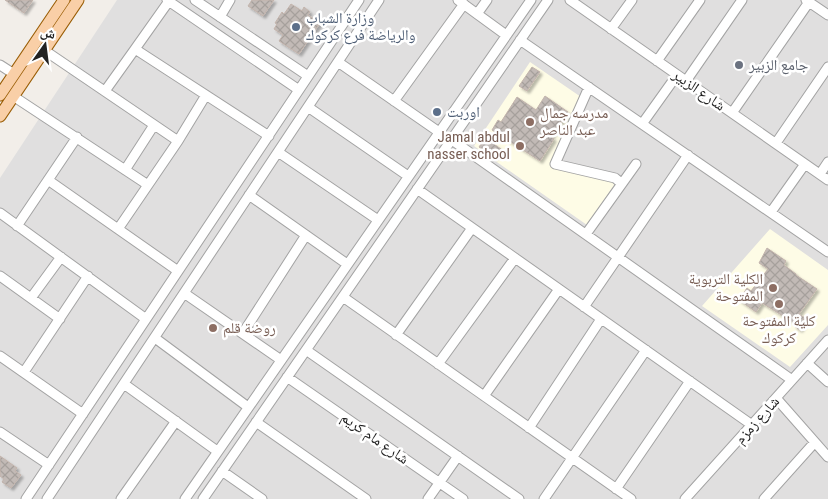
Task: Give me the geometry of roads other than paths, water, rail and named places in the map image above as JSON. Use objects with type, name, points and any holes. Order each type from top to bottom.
[{"type":"main road","points":[[0,95],[64,0]]},
{"type":"main road","points":[[0,116],[78,0]]},
{"type":"street","points":[[195,0],[308,76]]},
{"type":"street","points":[[220,16],[230,0]]},
{"type":"street","points":[[26,499],[359,0]]},
{"type":"street","points":[[47,499],[379,0]]},
{"type":"street","points":[[477,14],[486,0]]},
{"type":"street","points":[[185,499],[531,0]]},
{"type":"street","points":[[203,499],[548,0]]},
{"type":"street","name":"شارع الزبير","points":[[570,0],[828,180]]},
{"type":"street","points":[[611,29],[632,0]]},
{"type":"street","points":[[657,61],[700,0]]},
{"type":"street","points":[[686,81],[742,0]]},
{"type":"street","points":[[106,91],[168,1],[300,90]]},
{"type":"street","points":[[732,113],[808,1],[828,14]]},
{"type":"street","points":[[394,101],[461,2],[506,35]]},
{"type":"street","points":[[196,20],[206,7]]},
{"type":"street","points":[[520,40],[828,252]]},
{"type":"street","points":[[135,48],[268,136]]},
{"type":"street","points":[[44,50],[178,141]]},
{"type":"street","points":[[338,62],[439,132]]},
{"type":"street","points":[[0,65],[14,74]]},
{"type":"street","points":[[776,143],[828,67]]},
{"type":"street","points":[[642,124],[677,75]]},
{"type":"street","points":[[589,87],[554,164],[614,178],[621,183]]},
{"type":"street","points":[[118,229],[178,141],[206,95]]},
{"type":"street","points":[[13,96],[148,185]]},
{"type":"street","points":[[308,107],[408,176]]},
{"type":"street","points":[[125,170],[154,125]]},
{"type":"street","points":[[17,226],[77,137]]},
{"type":"street","points":[[452,140],[792,380]]},
{"type":"street","points":[[278,152],[378,220]]},
{"type":"street","points":[[584,307],[688,155]]},
{"type":"street","points":[[820,174],[828,162]]},
{"type":"street","points":[[586,234],[636,164]]},
{"type":"street","points":[[771,212],[805,164]]},
{"type":"street","points":[[48,180],[178,271]]},
{"type":"street","points":[[417,189],[752,425]]},
{"type":"street","points":[[249,195],[347,264]]},
{"type":"street","points":[[0,214],[146,319]]},
{"type":"street","points":[[396,335],[472,228]]},
{"type":"street","points":[[243,333],[306,235]]},
{"type":"street","points":[[364,240],[376,248]]},
{"type":"street","points":[[31,298],[61,258]]},
{"type":"street","points":[[438,364],[515,258]]},
{"type":"street","points":[[0,276],[60,319]]},
{"type":"street","points":[[24,372],[88,276]]},
{"type":"street","points":[[484,396],[559,289]]},
{"type":"street","points":[[184,293],[281,360]]},
{"type":"street","points":[[162,294],[176,306]]},
{"type":"street","points":[[343,297],[631,499]]},
{"type":"street","points":[[529,428],[601,319]]},
{"type":"street","points":[[154,338],[248,407]]},
{"type":"street","name":"شارع زمزم","points":[[686,499],[828,340]]},
{"type":"street","points":[[306,350],[519,499]]},
{"type":"street","points":[[544,499],[646,350]]},
{"type":"street","points":[[0,356],[83,414]]},
{"type":"street","points":[[807,363],[828,382]]},
{"type":"street","name":"شارع مام كريم","points":[[288,377],[463,499]]},
{"type":"street","points":[[616,489],[690,381]]},
{"type":"street","points":[[124,384],[218,451]]},
{"type":"street","points":[[776,398],[828,457]]},
{"type":"street","points":[[121,499],[176,421]]},
{"type":"street","points":[[256,422],[366,499]]},
{"type":"street","points":[[0,432],[49,465]]},
{"type":"street","points":[[764,499],[815,442]]},
{"type":"street","points":[[428,499],[458,456]]},
{"type":"street","points":[[222,471],[262,499]]},
{"type":"place","name":"وزارة الشباب والرياضة فرع كركوك","points":[[296,27]]},
{"type":"place","name":"جامع الزبير","points":[[739,65]]},
{"type":"place","name":"اوربت","points":[[437,112]]},
{"type":"place","name":"مدرسه جمال عبد الناصر","points":[[530,122]]},
{"type":"place","name":"Jamal abdul nasser school","points":[[520,146]]},
{"type":"place","name":"الكلية التربوية المفتوحة","points":[[773,288]]},
{"type":"place","name":"كلية المفتوحة كركوك","points":[[779,304]]},
{"type":"place","name":"روضة قلم","points":[[213,328]]}]
